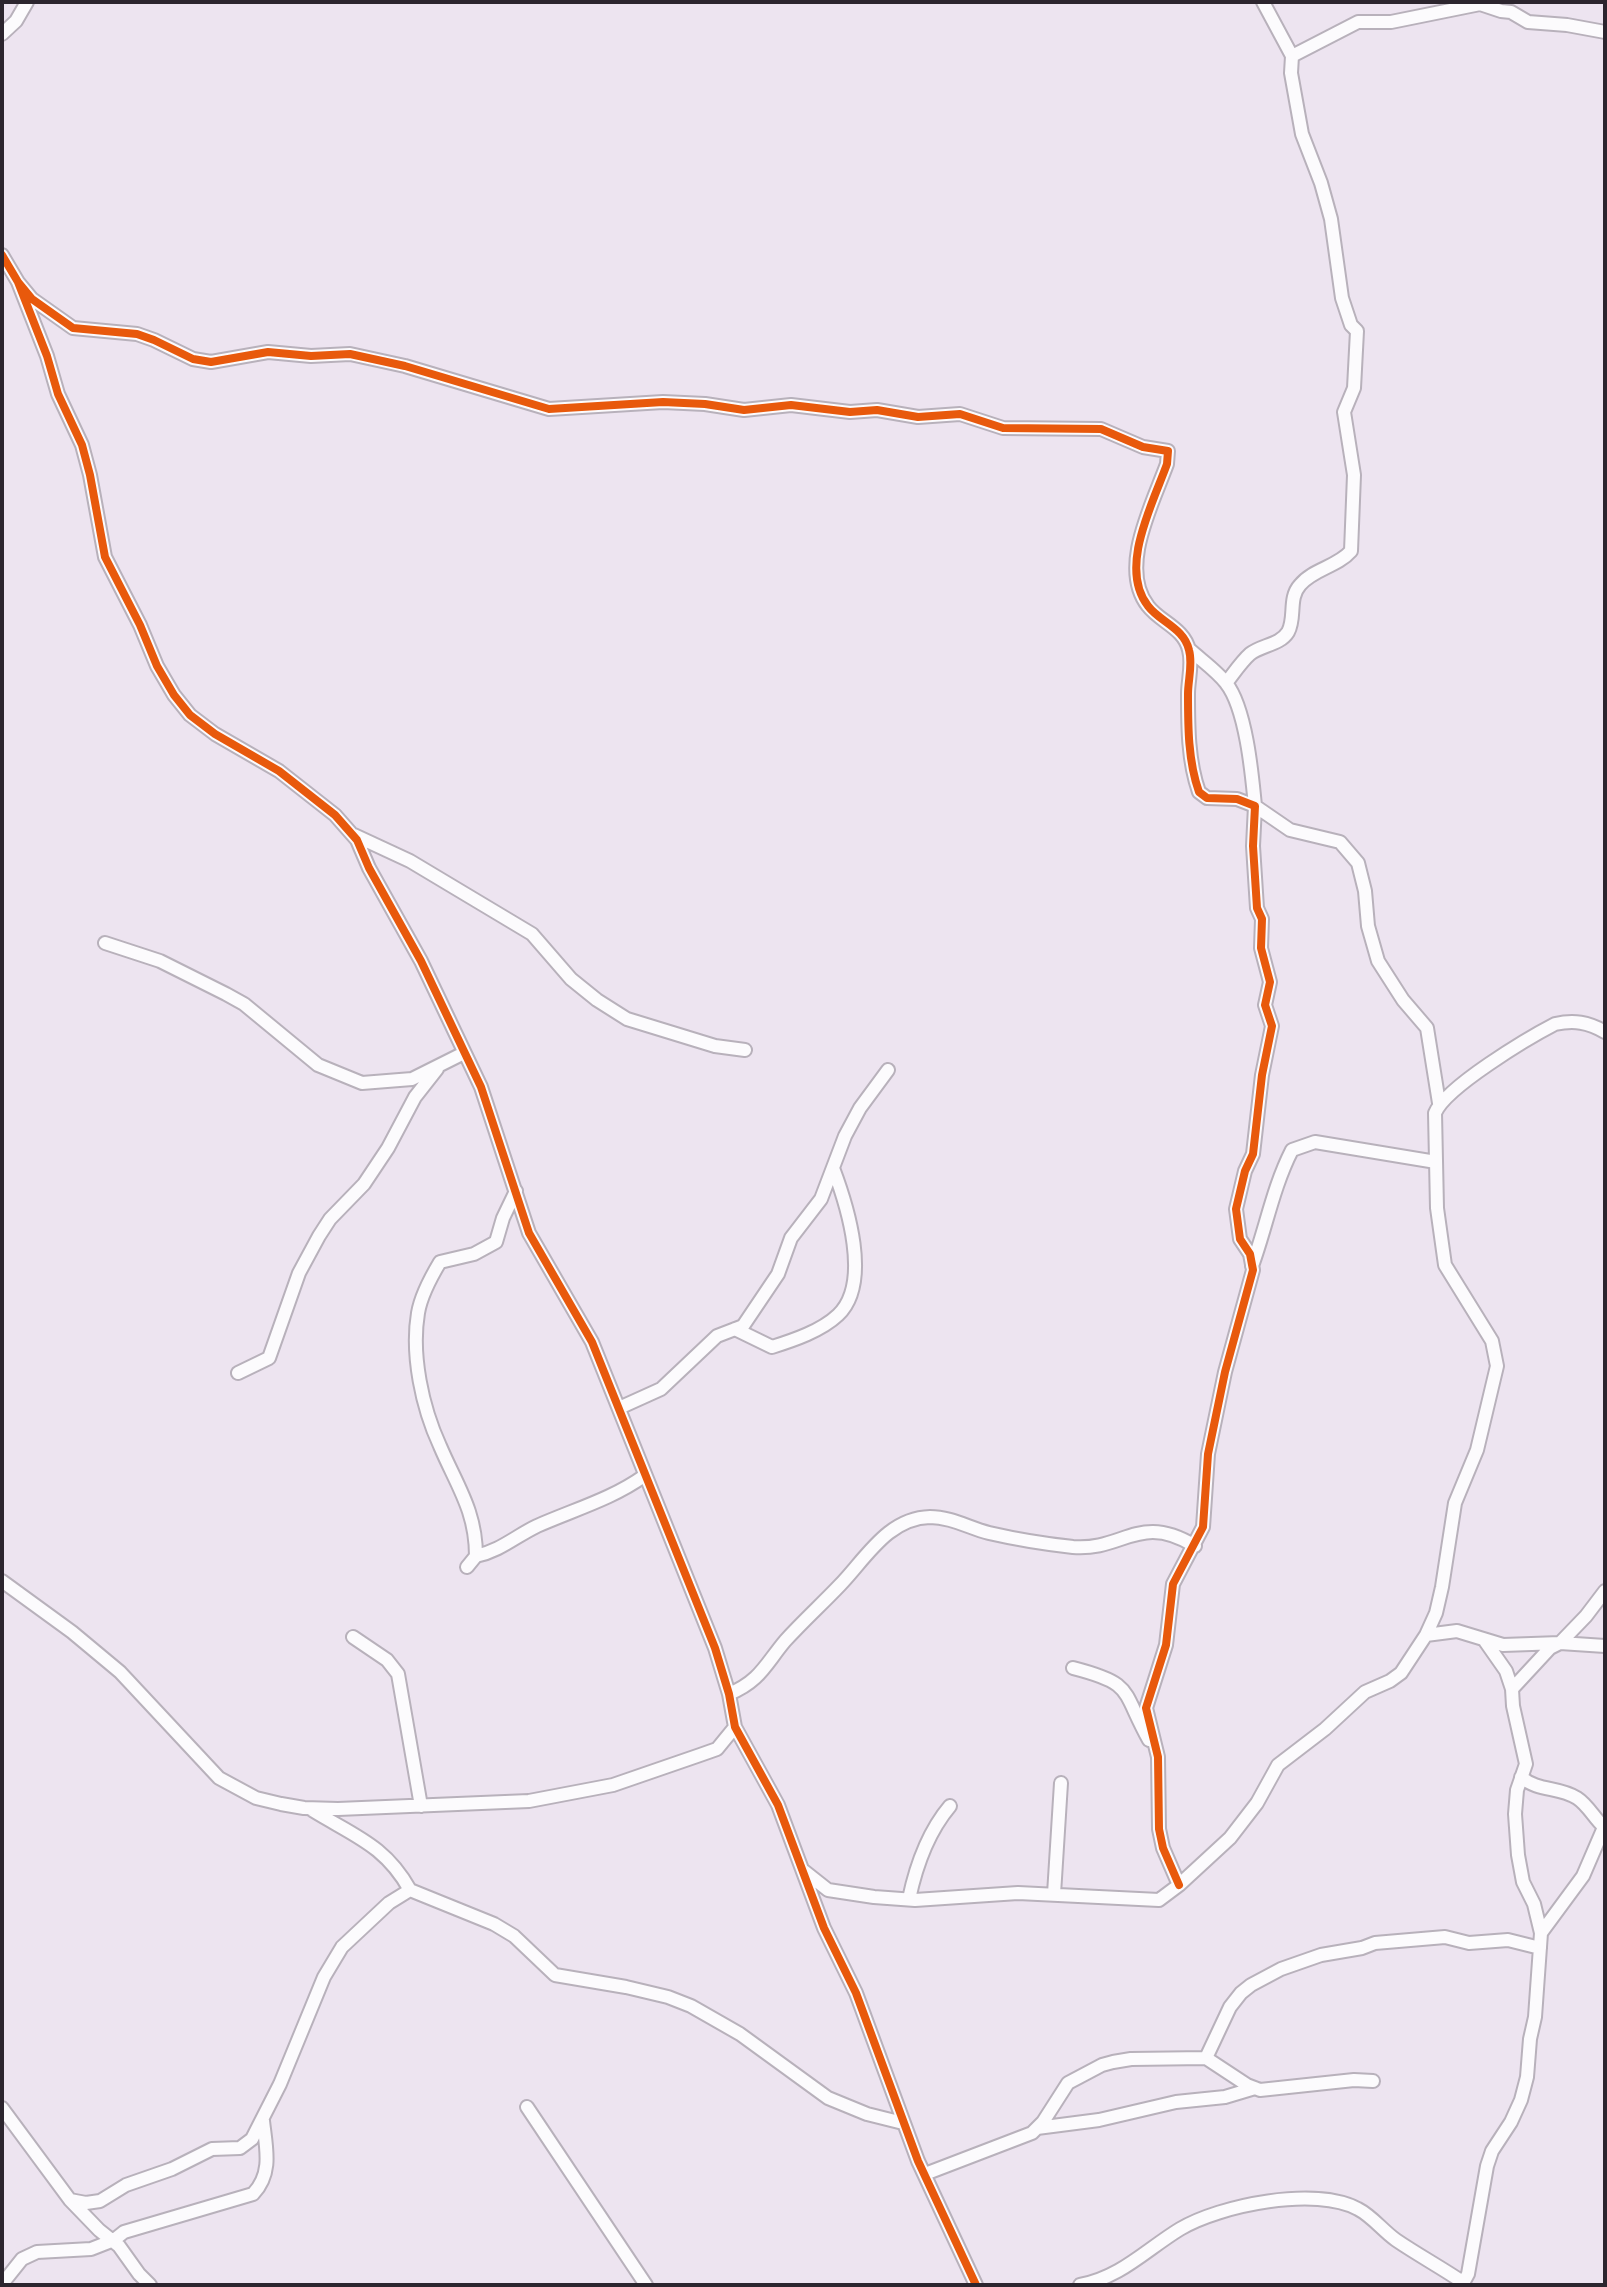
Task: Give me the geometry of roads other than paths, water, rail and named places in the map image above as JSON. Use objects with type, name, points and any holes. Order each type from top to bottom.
[{"type":"street","points":[[2,34],[16,21],[27,2]]},
{"type":"street","points":[[1226,683],[1249,655],[1283,638],[1290,630],[1295,591],[1301,583],[1345,558],[1351,551],[1354,475],[1344,412],[1354,388],[1357,331],[1351,325],[1342,298],[1331,219],[1302,134],[1291,73],[1292,56],[1263,2]]},
{"type":"street","points":[[1292,56],[1358,22],[1391,22],[1480,4],[1511,12],[1535,23],[1605,32]]},
{"type":"street","points":[[2,255],[32,299],[73,328],[137,334],[193,359],[211,362],[268,352],[311,356],[350,354],[405,366],[549,409],[663,402],[744,410],[791,405],[824,411],[877,410],[918,417],[960,414],[1003,428],[1101,429],[1143,447],[1168,451],[1167,464],[1136,552],[1143,596],[1148,606],[1174,627],[1189,649],[1226,683],[1242,723],[1255,806],[1253,846],[1257,908],[1262,919],[1261,948],[1270,982],[1265,1005],[1272,1026],[1262,1075],[1253,1154],[1245,1171],[1236,1209],[1240,1239],[1250,1254],[1252,1266]]},
{"type":"street","points":[[18,282],[47,356],[58,394],[82,445],[105,557],[174,695],[190,715],[215,734],[279,771],[326,806],[351,833],[421,961],[481,1087],[529,1233],[592,1342],[715,1648],[735,1727],[778,1805],[824,1928],[856,1993],[903,2123],[976,2285]]},
{"type":"street","points":[[1189,649],[1191,759],[1199,792],[1207,798],[1237,799],[1255,806],[1290,830],[1340,842],[1358,863],[1375,953],[1381,970],[1427,1028],[1439,1103]]},
{"type":"street","points":[[351,833],[410,861],[532,934],[571,979],[627,1019],[715,1046],[745,1050]]},
{"type":"street","points":[[105,943],[160,961],[226,994],[244,1004],[318,1065],[362,1083],[412,1079],[464,1053]]},
{"type":"street","points":[[804,1871],[828,1890],[874,1897],[909,1899],[1018,1893],[1159,1900],[1230,1838],[1257,1803],[1278,1765],[1325,1729],[1365,1692],[1401,1673],[1426,1635],[1436,1613],[1455,1503],[1477,1450],[1497,1366],[1492,1341],[1445,1265],[1437,1208],[1435,1113],[1439,1103],[1462,1083],[1555,1024],[1570,1021],[1585,1023],[1605,1032]]},
{"type":"street","points":[[238,1373],[269,1358],[299,1273],[319,1236],[330,1219],[364,1184],[388,1148],[415,1097],[439,1066]]},
{"type":"street","points":[[619,1408],[661,1389],[717,1336],[743,1326],[749,1320],[778,1274],[791,1238],[821,1199],[860,1108],[888,1070]]},
{"type":"street","points":[[1179,1885],[1163,1848],[1159,1829],[1158,1757],[1146,1708],[1166,1645],[1173,1584],[1203,1527],[1208,1454],[1217,1410],[1252,1266],[1265,1233],[1274,1193],[1292,1150],[1315,1142],[1436,1162]]},
{"type":"street","points":[[735,1329],[772,1347],[803,1335],[840,1314],[851,1291],[856,1258],[833,1167]]},
{"type":"street","points":[[476,1556],[476,1529],[468,1505],[438,1442],[428,1412],[415,1351],[418,1311],[440,1262],[474,1254],[496,1242],[516,1191]]},
{"type":"street","points":[[467,1567],[476,1556],[495,1552],[529,1530],[625,1490],[644,1476]]},
{"type":"street","points":[[729,1694],[747,1686],[761,1674],[796,1629],[841,1585],[864,1556],[907,1522],[929,1517],[950,1520],[988,1532],[1084,1548],[1139,1533],[1166,1531],[1195,1546]]},
{"type":"street","points":[[2,1581],[120,1672],[219,1778],[256,1798],[310,1808],[529,1801],[613,1785],[717,1749],[735,1727]]},
{"type":"street","points":[[1512,1689],[1550,1648],[1560,1643],[1586,1616],[1605,1591]]},
{"type":"street","points":[[1426,1635],[1457,1631],[1503,1645],[1560,1643],[1605,1646]]},
{"type":"street","points":[[353,1637],[387,1660],[398,1674],[421,1806]]},
{"type":"street","points":[[1080,2285],[1113,2276],[1161,2240],[1193,2221],[1228,2210],[1304,2198],[1326,2198],[1359,2209],[1395,2239],[1463,2284],[1468,2274],[1487,2166],[1492,2151],[1521,2100],[1527,2077],[1541,1933],[1534,1904],[1523,1882],[1518,1855],[1517,1790],[1526,1764],[1512,1689],[1506,1671],[1484,1640]]},
{"type":"street","points":[[1073,1668],[1116,1682],[1129,1696],[1141,1727],[1158,1757]]},
{"type":"street","points":[[1521,1777],[1532,1786],[1563,1791],[1579,1799],[1605,1826],[1583,1876],[1541,1933]]},
{"type":"street","points":[[1054,1894],[1061,1783]]},
{"type":"street","points":[[909,1899],[914,1874],[927,1843],[950,1806]]},
{"type":"street","points":[[310,1808],[386,1855],[399,1869],[410,1890],[494,1924],[514,1936],[555,1975],[640,1990],[691,2006],[740,2034],[828,2098],[867,2114],[903,2123]]},
{"type":"street","points":[[70,2200],[86,2203],[100,2201],[126,2185],[172,2169],[212,2149],[240,2148],[252,2139],[324,1977],[342,1947],[389,1903],[410,1890]]},
{"type":"street","points":[[1206,2058],[1230,2007],[1241,1993],[1281,1969],[1321,1955],[1375,1943],[1445,1937],[1469,1943],[1508,1940],[1540,1948]]},
{"type":"street","points":[[925,2174],[1021,2138],[1037,2128],[1068,2083],[1102,2065],[1131,2059],[1206,2058],[1260,2090],[1354,2080],[1373,2081]]},
{"type":"street","points":[[1037,2128],[1099,2120],[1176,2102],[1225,2097],[1255,2088]]},
{"type":"street","points":[[527,2107],[646,2285]]},
{"type":"street","points":[[2,2108],[70,2200],[99,2230],[114,2240],[150,2285]]},
{"type":"street","points":[[2,2284],[22,2259],[37,2252],[91,2249],[114,2240],[124,2232],[253,2194],[262,2184],[268,2166],[263,2119]]},
{"type":"street","points":[[960,2285],[966,2267]]}]
